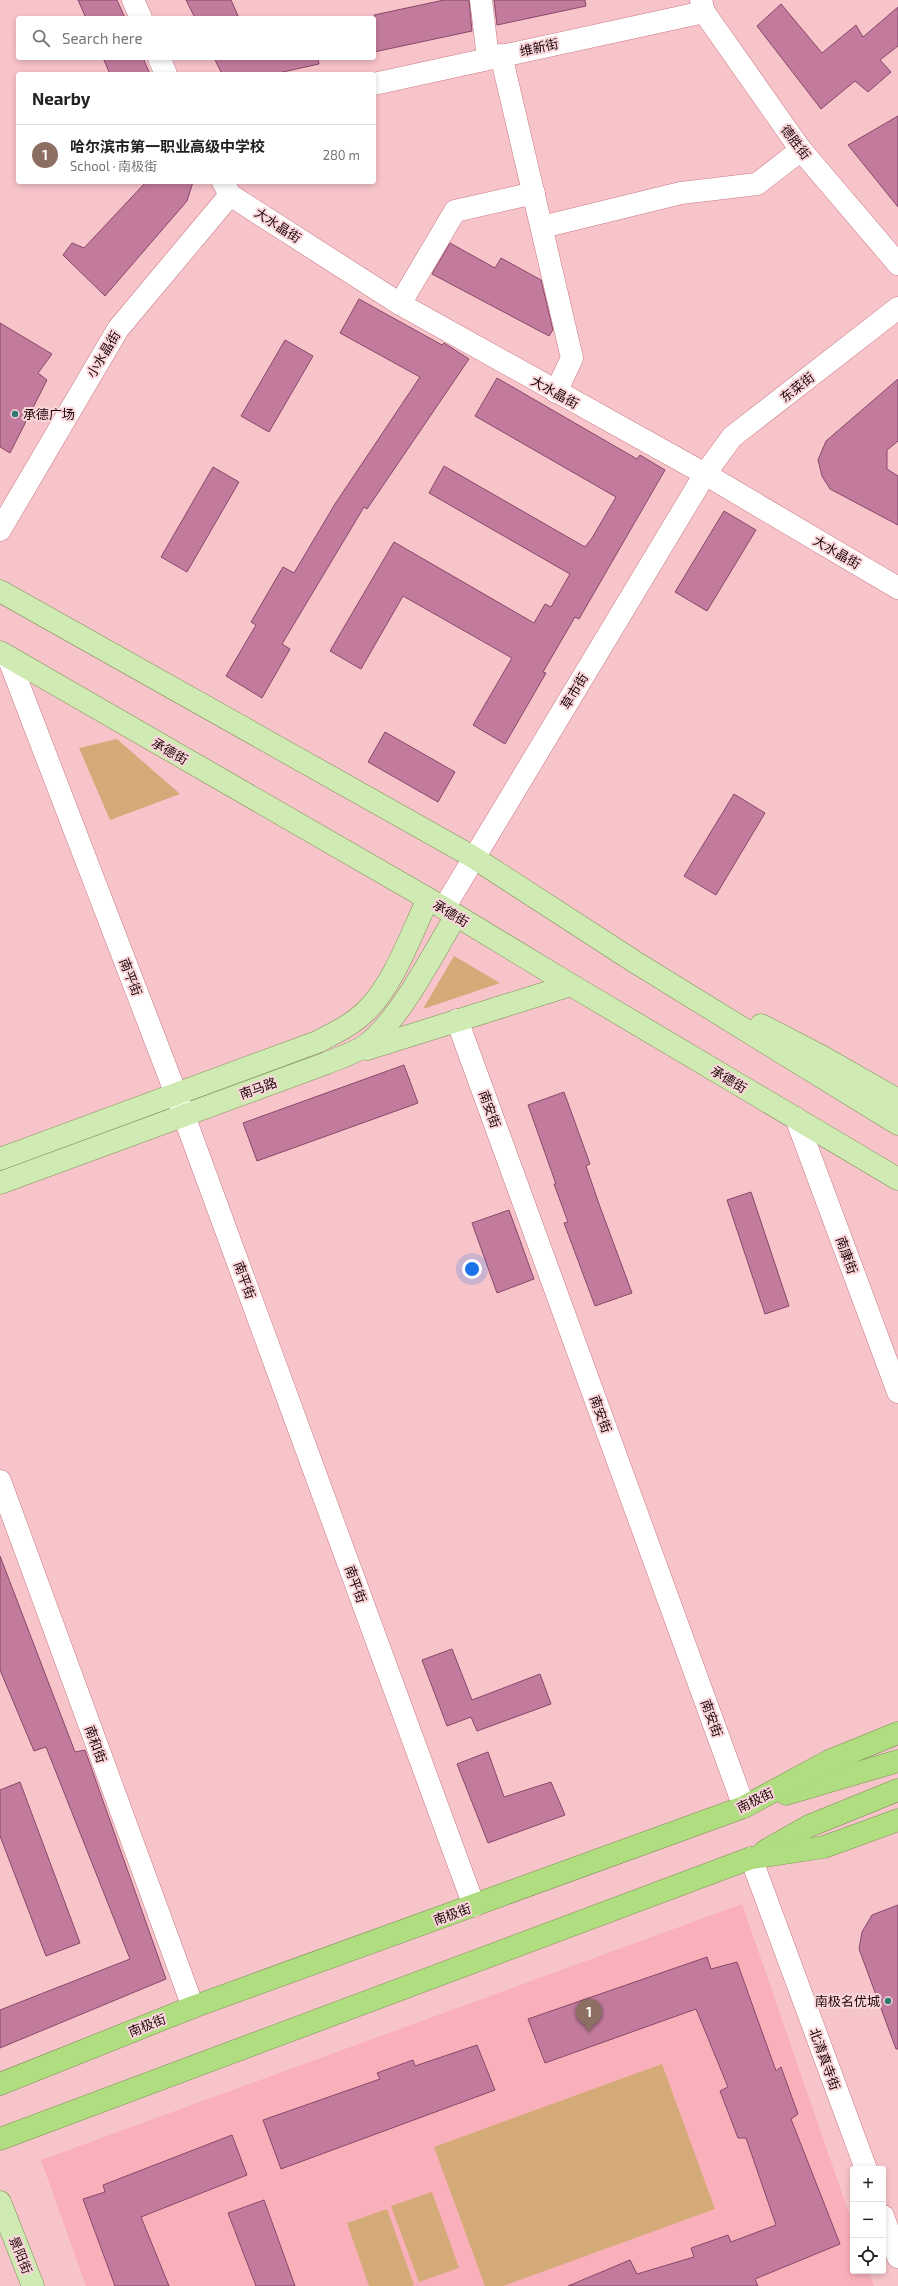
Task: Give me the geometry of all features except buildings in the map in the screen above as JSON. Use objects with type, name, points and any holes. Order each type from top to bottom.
[{"type":"highway","name":"南极街","points":[[0,2084],[193,2007],[744,1807],[829,1761],[898,1733]]},
{"type":"highway","points":[[744,1807],[892,1763]]},
{"type":"highway","points":[[0,2139],[751,1858],[809,1826],[894,1792]]},
{"type":"highway","points":[[751,1858],[824,1847],[898,1820]]},
{"type":"main road","points":[[0,591],[473,857],[635,962],[898,1124]]},
{"type":"main road","name":"承德街","points":[[4,655],[443,907],[571,985],[898,1179]]},
{"type":"main road","name":"南马路","points":[[0,1183],[342,1056],[364,1046],[380,1033],[400,1008],[443,907]]},
{"type":"main road","name":"南马路","points":[[0,1158],[317,1042],[342,1030],[360,1016],[378,998],[391,975],[443,907]]},
{"type":"main road","points":[[635,962],[821,1056],[898,1100]]},
{"type":"main road","points":[[342,1056],[571,985]]},
{"type":"main road","name":"景阳街","points":[[0,2202],[33,2286]]},
{"type":"street","points":[[133,0],[140,16]]},
{"type":"street","points":[[481,0],[495,56],[534,193],[572,358],[556,392]]},
{"type":"street","name":"维新街","points":[[376,84],[703,6]]},
{"type":"street","name":"德胜街","points":[[703,6],[801,150],[898,264]]},
{"type":"street","points":[[160,60],[165,72]]},
{"type":"street","points":[[542,227],[681,193],[757,184],[801,150]]},
{"type":"street","name":"大水晶街","points":[[227,188],[400,304],[704,474],[898,588]]},
{"type":"street","name":"小水晶街","points":[[0,530],[118,329],[227,188]]},
{"type":"street","points":[[400,304],[455,211],[534,193]]},
{"type":"street","name":"东菜街","points":[[704,474],[732,437],[898,308]]},
{"type":"street","name":"草市街","points":[[443,907],[704,474]]},
{"type":"street","name":"南平街","points":[[4,655],[184,1115],[474,1906]]},
{"type":"street","name":"南安街","points":[[457,1020],[744,1807]]},
{"type":"street","name":"南康街","points":[[796,1118],[898,1392]]},
{"type":"street","name":"南和街","points":[[0,1481],[193,2007]]},
{"type":"street","name":"北清真寺街","points":[[751,1858],[865,2166]]},
{"type":"street","points":[[886,2224],[898,2257]]},
{"type":"shaded area","points":[[117,739],[180,794],[110,820],[79,748]]},
{"type":"shaded area","points":[[454,956],[500,983],[423,1009]]},
{"type":"shaded area","points":[[742,1904],[850,2216],[850,2274],[870,2274],[874,2286],[86,2286],[41,2160]]},
{"type":"shaded area","points":[[662,2064],[715,2209],[503,2286],[485,2286],[434,2147]]},
{"type":"shaded area","points":[[432,2192],[459,2268],[419,2282],[391,2206]]},
{"type":"shaded area","points":[[387,2209],[414,2285],[412,2286],[369,2286],[347,2223]]},
{"type":"place","name":"承德广场","points":[[15,414]]},
{"type":"place","name":"南极名优城","points":[[888,2001]]},
{"type":"place","name":"哈尔滨市第一职业高级中学校","points":[[589,2032]]}]
